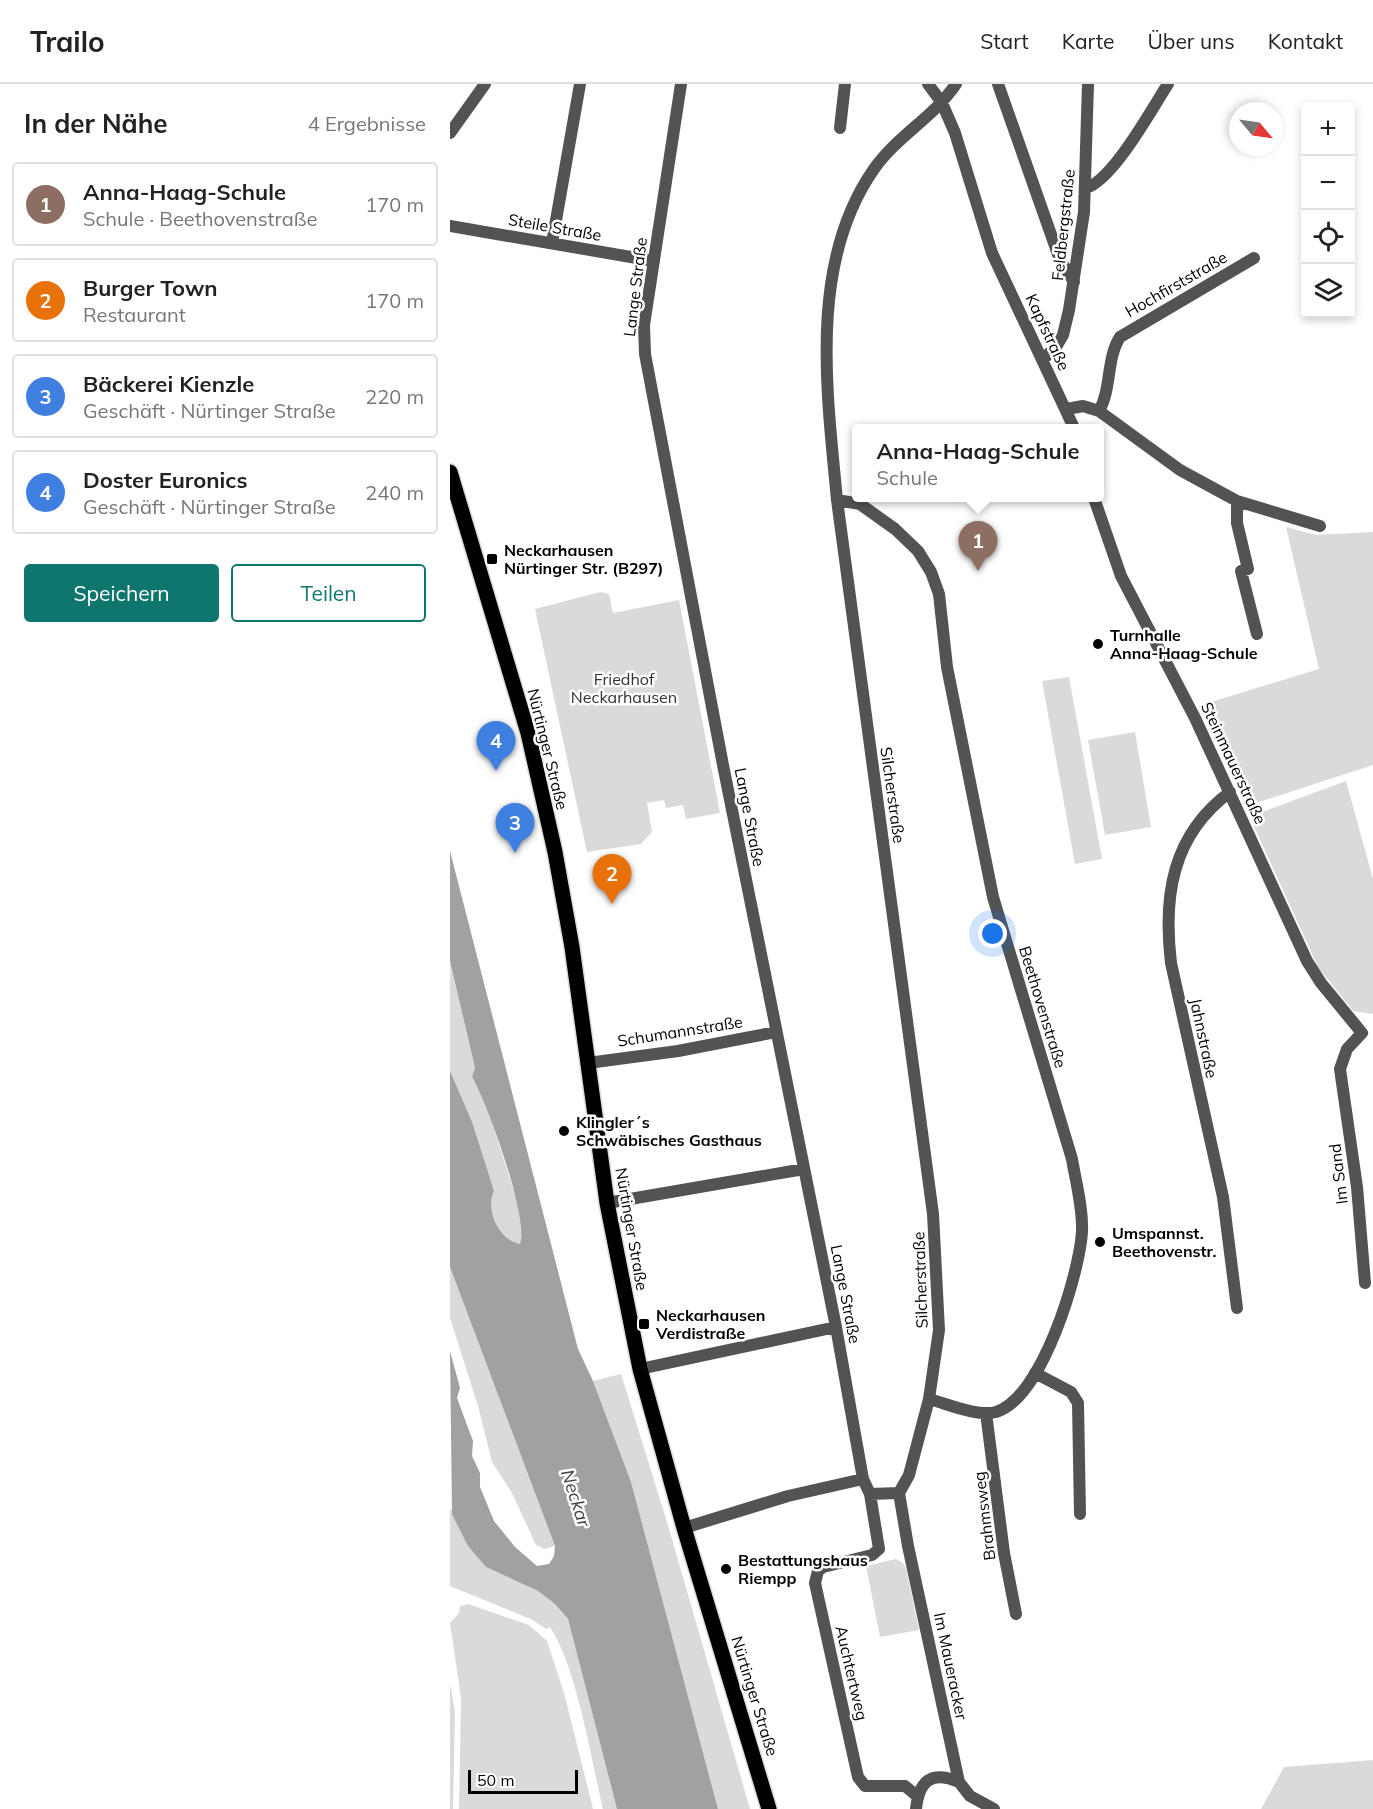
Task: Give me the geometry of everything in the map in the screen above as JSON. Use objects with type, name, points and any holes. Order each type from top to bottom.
[{"type":"main road","name":"Nürtinger Straße","points":[[450,472],[528,733],[557,863],[607,1203],[640,1369],[684,1528],[769,1809]]},
{"type":"street","points":[[450,133],[485,84]]},
{"type":"street","points":[[552,243],[580,84]]},
{"type":"street","name":"Lange Straße","points":[[681,84],[644,325],[645,354],[836,1327],[863,1479],[870,1494],[879,1549],[877,1553]]},
{"type":"street","points":[[840,128],[845,84]]},
{"type":"street","name":"Kapfstraße","points":[[928,84],[942,103],[955,133],[984,231],[1042,360],[1067,409]]},
{"type":"street","name":"Silcherstraße","points":[[899,1493],[909,1475],[929,1399],[939,1330],[933,1214],[837,500],[832,441],[828,315],[841,236],[851,208],[874,170],[906,132],[942,103],[956,84]]},
{"type":"street","points":[[998,84],[1060,260],[1074,282]]},
{"type":"street","name":"Feldbergstraße","points":[[1042,360],[1056,347],[1063,334],[1074,282],[1086,188],[1088,84]]},
{"type":"street","points":[[1086,188],[1095,185],[1110,171],[1168,84]]},
{"type":"street","name":"Steile Straße","points":[[450,226],[654,261]]},
{"type":"street","name":"Hochfirststraße","points":[[1099,411],[1105,401],[1113,352],[1120,337],[1254,258]]},
{"type":"street","points":[[1072,424],[1067,409],[1083,406],[1099,411],[1180,470],[1237,501],[1271,514],[1320,526]]},
{"type":"street","name":"Beethovenstraße","points":[[837,500],[860,504],[895,529],[918,551],[931,572],[939,594],[947,667],[993,897],[1072,1159],[1082,1229],[1079,1259],[1058,1327],[1027,1387],[1007,1406],[997,1412],[986,1413]]},
{"type":"street","points":[[1237,501],[1237,523],[1248,569],[1240,572],[1257,634]]},
{"type":"street","name":"Steinmauerstraße","points":[[1095,502],[1121,576],[1195,718],[1307,961],[1321,983],[1362,1033]]},
{"type":"street","name":"Jahnstraße","points":[[1230,792],[1211,806],[1181,852],[1171,883],[1167,930],[1171,963],[1223,1197],[1237,1308]]},
{"type":"street","name":"Schumannstraße","points":[[588,1063],[678,1051],[777,1032]]},
{"type":"street","name":"Im Sand","points":[[1362,1033],[1347,1049],[1340,1069],[1357,1187],[1365,1284]]},
{"type":"street","points":[[607,1203],[804,1168]]},
{"type":"street","points":[[640,1369],[836,1327]]},
{"type":"street","points":[[1035,1373],[1071,1392],[1078,1403],[1080,1514]]},
{"type":"street","points":[[929,1399],[986,1413]]},
{"type":"street","name":"Brahmsweg","points":[[986,1413],[1004,1553],[1016,1614]]},
{"type":"street","points":[[684,1528],[788,1497],[863,1479]]},
{"type":"street","points":[[870,1494],[899,1493]]},
{"type":"street","name":"Im Maueracker","points":[[899,1493],[908,1546],[959,1782]]},
{"type":"street","name":"Auchtertweg","points":[[877,1553],[822,1567],[818,1571],[815,1582],[858,1776],[865,1786],[906,1786],[917,1796]]},
{"type":"street","points":[[916,1809],[917,1796],[923,1784],[935,1778],[959,1782],[970,1796],[994,1809]]},
{"type":"green space","points":[[1286,527],[1316,535],[1373,532],[1373,765],[1250,805],[1198,706],[1319,669]]},
{"type":"green space","name":"Friedhof Neckarhausen","points":[[600,592],[609,594],[613,613],[679,600],[720,813],[686,819],[683,805],[666,808],[664,800],[647,803],[652,832],[641,844],[587,852],[535,609]]},
{"type":"green space","points":[[1069,677],[1102,859],[1075,864],[1042,681]]},
{"type":"green space","points":[[1135,732],[1151,827],[1105,835],[1088,740]]},
{"type":"green space","points":[[1346,781],[1373,879],[1373,1014],[1353,1011],[1318,967],[1252,822],[1259,813]]},
{"type":"green space","points":[[450,961],[475,1069],[472,1077],[484,1097],[520,1211],[524,1236],[520,1245],[506,1237],[496,1223],[491,1206],[494,1190],[450,1071]]},
{"type":"green space","points":[[450,1267],[555,1546],[544,1549],[536,1545],[512,1493],[492,1462],[478,1406],[450,1318]]},
{"type":"green space","points":[[621,1374],[667,1522],[750,1809],[718,1809],[631,1482],[593,1381]]},
{"type":"green space","points":[[450,1508],[486,1567],[538,1591],[555,1604],[568,1619],[617,1809],[603,1809],[575,1689],[560,1645],[550,1627],[546,1629],[531,1619],[450,1586]]},
{"type":"green space","points":[[896,1559],[906,1568],[919,1630],[880,1637],[866,1566]]},
{"type":"green space","points":[[468,1604],[529,1625],[547,1641],[564,1693],[593,1809],[459,1809],[461,1698],[450,1623],[459,1613],[460,1606]]},
{"type":"green space","points":[[450,1684],[455,1712],[453,1809],[450,1809]]},
{"type":"green space","points":[[1373,1760],[1373,1809],[1261,1809],[1284,1767]]},
{"type":"water","name":"Neckar","points":[[450,851],[578,1349],[593,1381],[631,1482],[718,1809],[617,1809],[568,1619],[555,1604],[538,1591],[486,1567],[468,1546],[452,1514],[450,1351],[460,1388],[457,1398],[473,1441],[472,1456],[480,1473],[480,1487],[494,1521],[515,1547],[537,1566],[549,1564],[554,1556],[555,1546],[450,1267],[450,1071],[472,1122],[494,1191],[491,1207],[496,1223],[506,1237],[520,1244],[521,1231],[519,1212],[505,1161],[487,1110],[472,1077],[475,1068],[450,961]]},
{"type":"place","name":"Neckarhausen Nürtinger Str. (B297)","points":[[492,559]]},
{"type":"place","name":"Anna-Haag-Schule","points":[[978,571]]},
{"type":"place","name":"Turnhalle Anna-Haag-Schule","points":[[1098,644]]},
{"type":"place","name":"Doster Euronics","points":[[496,771]]},
{"type":"place","name":"Bäckerei Kienzle","points":[[515,853]]},
{"type":"place","name":"Burger Town","points":[[612,904]]},
{"type":"place","name":"Klingler´s Schwäbisches Gasthaus","points":[[564,1131]]},
{"type":"place","name":"Umspannst. Beethovenstr.","points":[[1100,1242]]},
{"type":"place","name":"Neckarhausen Verdistraße","points":[[644,1324]]},
{"type":"place","name":"Bestattungshaus Riempp","points":[[726,1569]]}]
